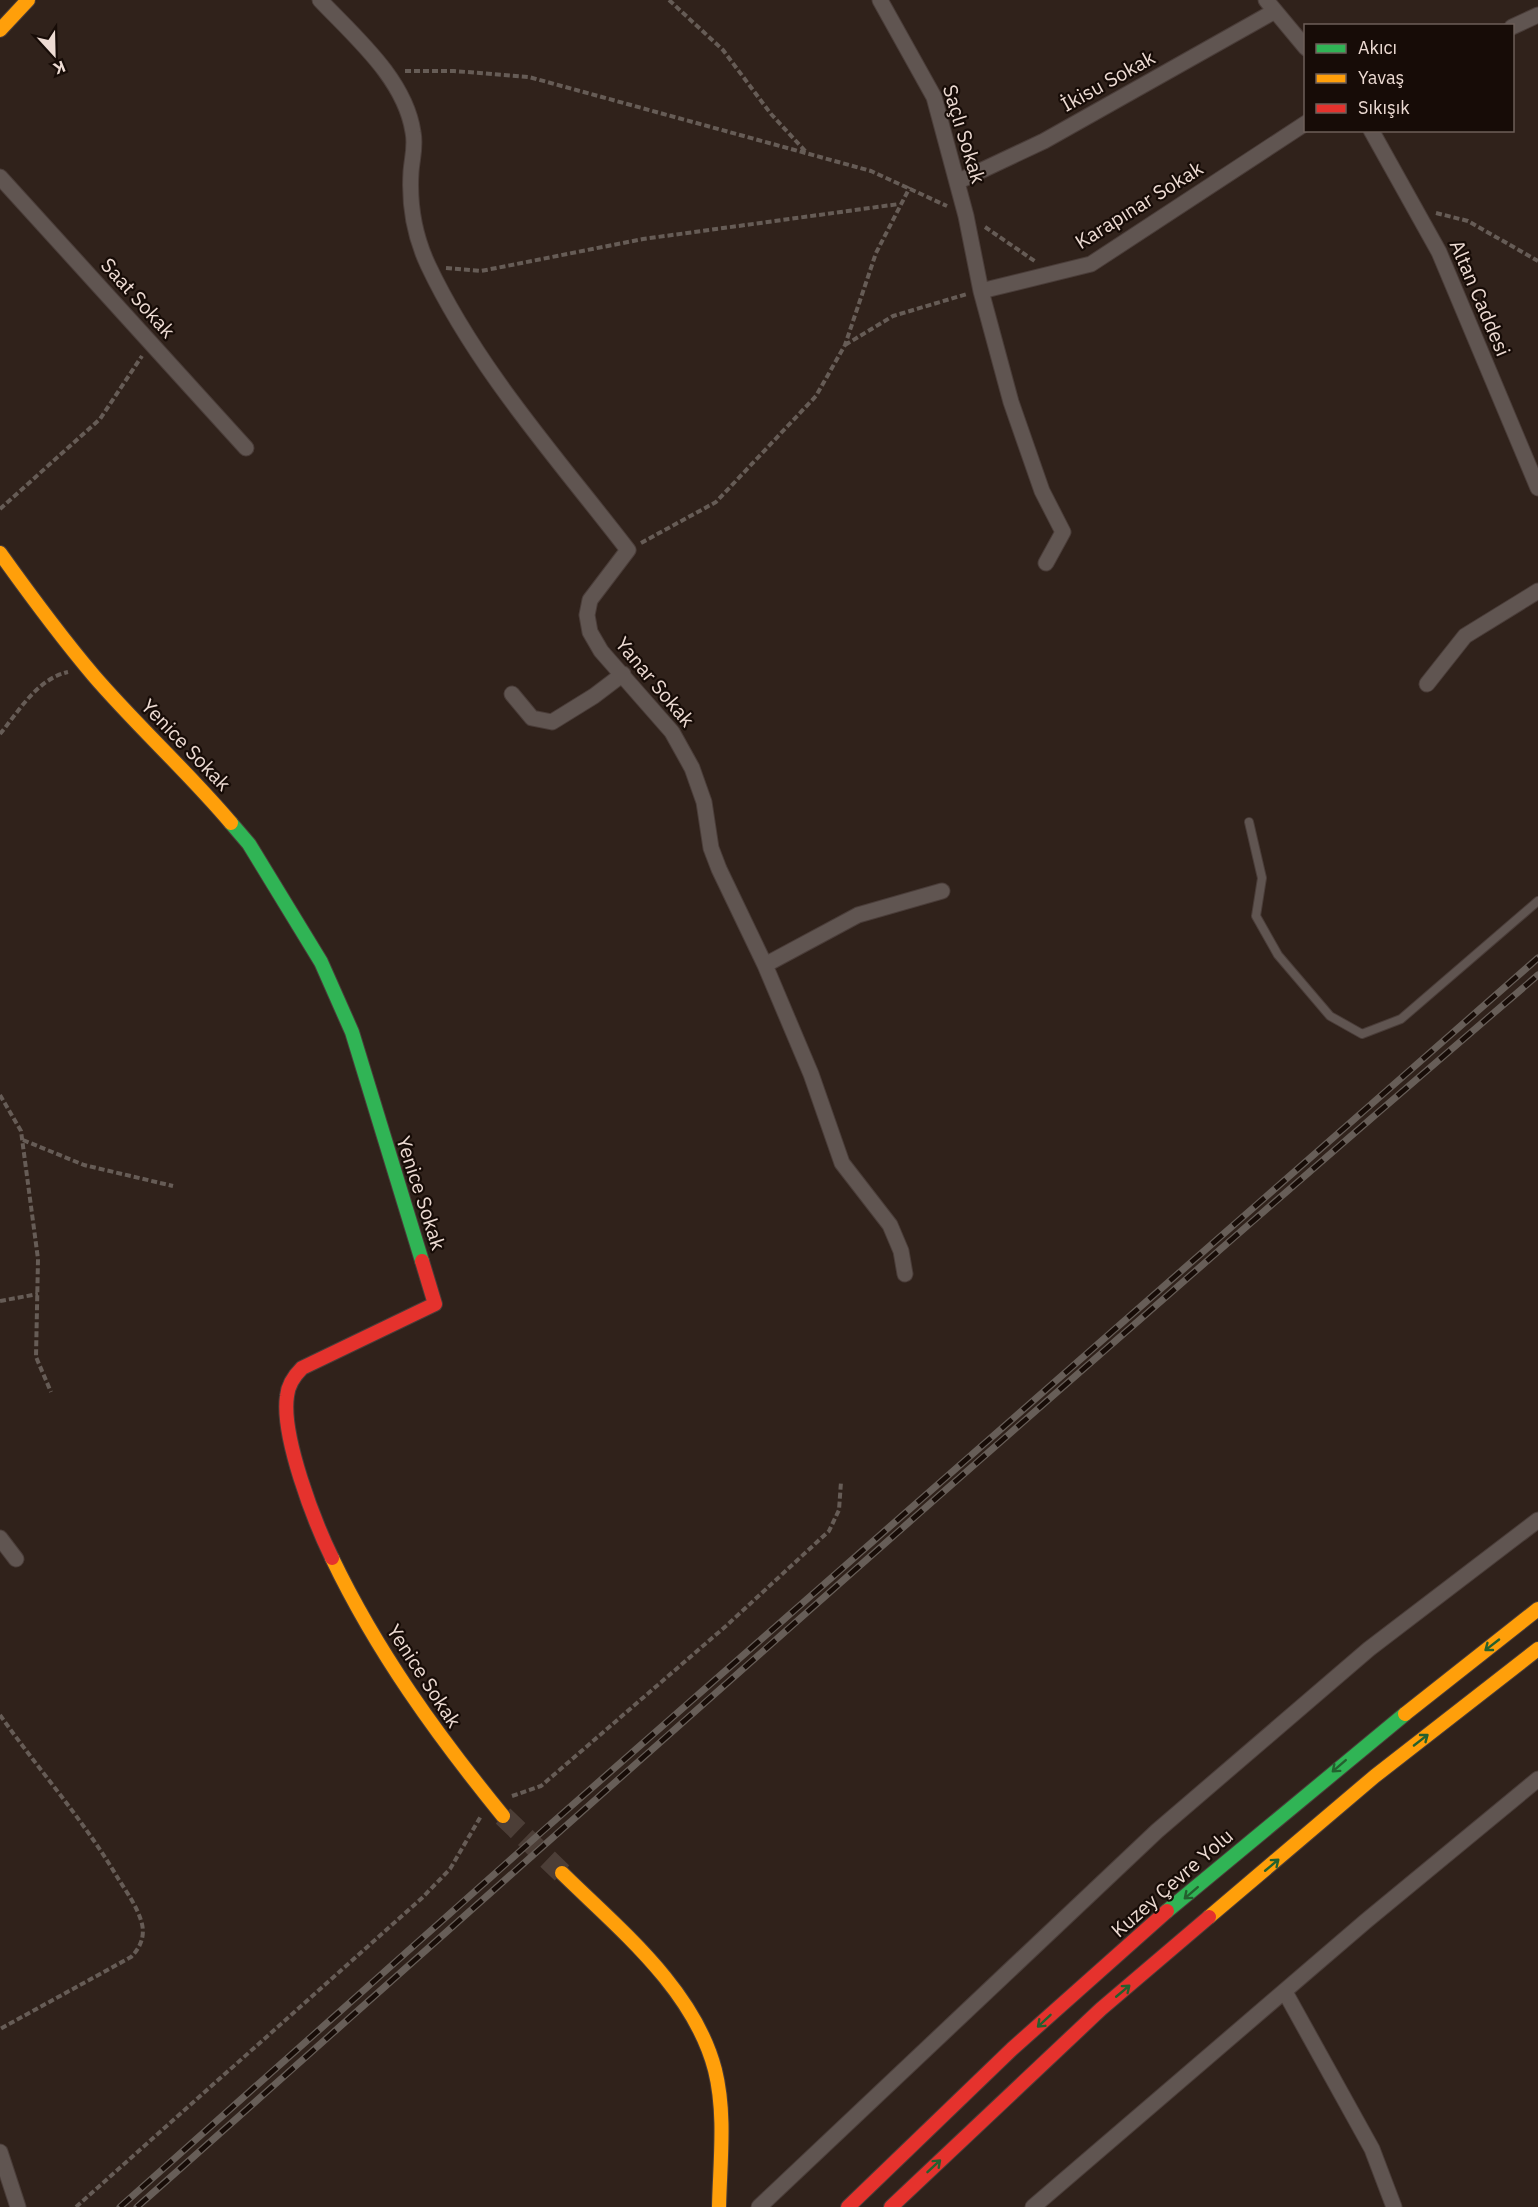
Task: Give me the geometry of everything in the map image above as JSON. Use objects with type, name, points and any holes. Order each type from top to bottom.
[{"type":"main road","points":[[0,30],[22,2]]},
{"type":"main road","name":"Yenice Sokak","points":[[0,553],[48,620],[90,672],[193,778],[249,844],[321,962],[352,1032],[435,1305],[302,1368],[290,1380],[285,1396],[290,1434],[314,1518],[341,1578],[407,1688],[464,1771],[503,1816]]},
{"type":"main road","name":"Kuzey Çevre Yolu","points":[[848,2207],[1082,1986],[1356,1751],[1538,1609]]},
{"type":"main road","points":[[891,2207],[1101,2009],[1375,1776],[1538,1649]]},
{"type":"main road","points":[[562,1873],[646,1959],[695,2019],[704,2035],[711,2053],[718,2091],[719,2207]]},
{"type":"street","points":[[320,0],[383,71],[410,117],[415,149],[411,169],[412,210],[421,248],[464,332],[628,550]]},
{"type":"street","name":"Saçlı Sokak","points":[[880,0],[934,97],[966,216],[995,347],[1042,491],[1063,532],[1046,563]]},
{"type":"street","points":[[1271,6],[1304,47]]},
{"type":"street","name":"İkisu Sokak","points":[[957,182],[1044,141],[1271,6]]},
{"type":"street","points":[[1514,26],[1538,15]]},
{"type":"street","name":"Karapınar Sokak","points":[[981,291],[1091,264],[1304,124]]},
{"type":"street","name":"Altan Caddesi","points":[[1372,132],[1418,211],[1456,290],[1538,488]]},
{"type":"street","name":"Saat Sokak","points":[[0,177],[246,448]]},
{"type":"street","name":"Yanar Sokak","points":[[628,550],[590,600],[587,615],[595,642],[672,732],[692,768],[704,802],[709,837],[719,869],[765,965],[811,1074],[842,1163],[890,1225],[901,1251],[905,1274]]},
{"type":"street","points":[[1427,684],[1465,636],[1538,591]]},
{"type":"street","points":[[512,694],[532,718],[552,722],[594,696],[622,674]]},
{"type":"street","points":[[765,965],[858,915],[942,891]]},
{"type":"street","points":[[759,2207],[1157,1831],[1369,1649],[1538,1520]]},
{"type":"street","points":[[0,1538],[16,1559]]},
{"type":"street","points":[[1033,2207],[1538,1779]]},
{"type":"street","points":[[1285,1992],[1372,2149],[1394,2207]]},
{"type":"street","points":[[0,2152],[18,2207]]},
{"type":"lane","points":[[1249,822],[1262,878],[1256,916],[1278,955],[1330,1016],[1362,1034],[1401,1018],[1538,901]]},
{"type":"path","points":[[669,0],[736,65],[771,114],[807,153]]},
{"type":"path","points":[[383,71],[454,71],[529,77],[871,171],[910,187],[966,216],[1051,274]]},
{"type":"path","points":[[628,550],[716,502],[765,447],[811,402],[845,345],[876,253],[899,204],[910,187]]},
{"type":"path","points":[[429,266],[481,270],[643,239],[899,204]]},
{"type":"path","points":[[1418,211],[1468,221],[1538,261]]},
{"type":"path","points":[[845,345],[893,316],[981,291]]},
{"type":"path","points":[[0,509],[100,419],[150,343]]},
{"type":"path","points":[[0,734],[44,683],[61,674],[90,672]]},
{"type":"path","points":[[0,1095],[21,1131],[35,1227],[38,1294],[36,1357],[51,1392]]},
{"type":"path","points":[[22,1140],[94,1168],[173,1186]]},
{"type":"path","points":[[0,1301],[38,1294]]},
{"type":"path","points":[[75,2207],[422,1898],[450,1869],[490,1801],[518,1795],[541,1786],[726,1626],[829,1531],[839,1509],[841,1482]]},
{"type":"path","points":[[0,1715],[85,1825],[128,1896],[139,1917],[143,1932],[140,1946],[131,1957],[0,2029]]},
{"type":"tunnel","points":[[503,1816],[562,1873]]},
{"type":"railway","points":[[120,2207],[545,1829],[1538,958]]},
{"type":"railway","points":[[137,2207],[1010,1433],[1538,975]]},
{"type":"traffic: fast","points":[[231,823],[249,844],[321,962],[352,1032],[422,1261]]},
{"type":"traffic: fast","points":[[1167,1911],[1405,1714]]},
{"type":"traffic: slow","points":[[0,30],[28,0]]},
{"type":"traffic: slow","points":[[0,553],[94,676],[231,823]]},
{"type":"traffic: slow","points":[[332,1558],[388,1660],[432,1724],[503,1816]]},
{"type":"traffic: slow","points":[[1405,1714],[1538,1609]]},
{"type":"traffic: slow","points":[[1209,1917],[1375,1776],[1538,1649]]},
{"type":"traffic: slow","points":[[562,1873],[652,1962],[690,2013],[705,2041],[715,2070],[720,2104],[722,2138],[719,2207]]},
{"type":"traffic: jam","points":[[332,1558],[308,1501],[294,1455],[286,1413],[289,1388],[294,1377],[302,1368],[435,1304],[422,1261]]},
{"type":"traffic: jam","points":[[848,2207],[1012,2049],[1167,1911]]},
{"type":"traffic: jam","points":[[891,2207],[1101,2009],[1209,1917]]}]
